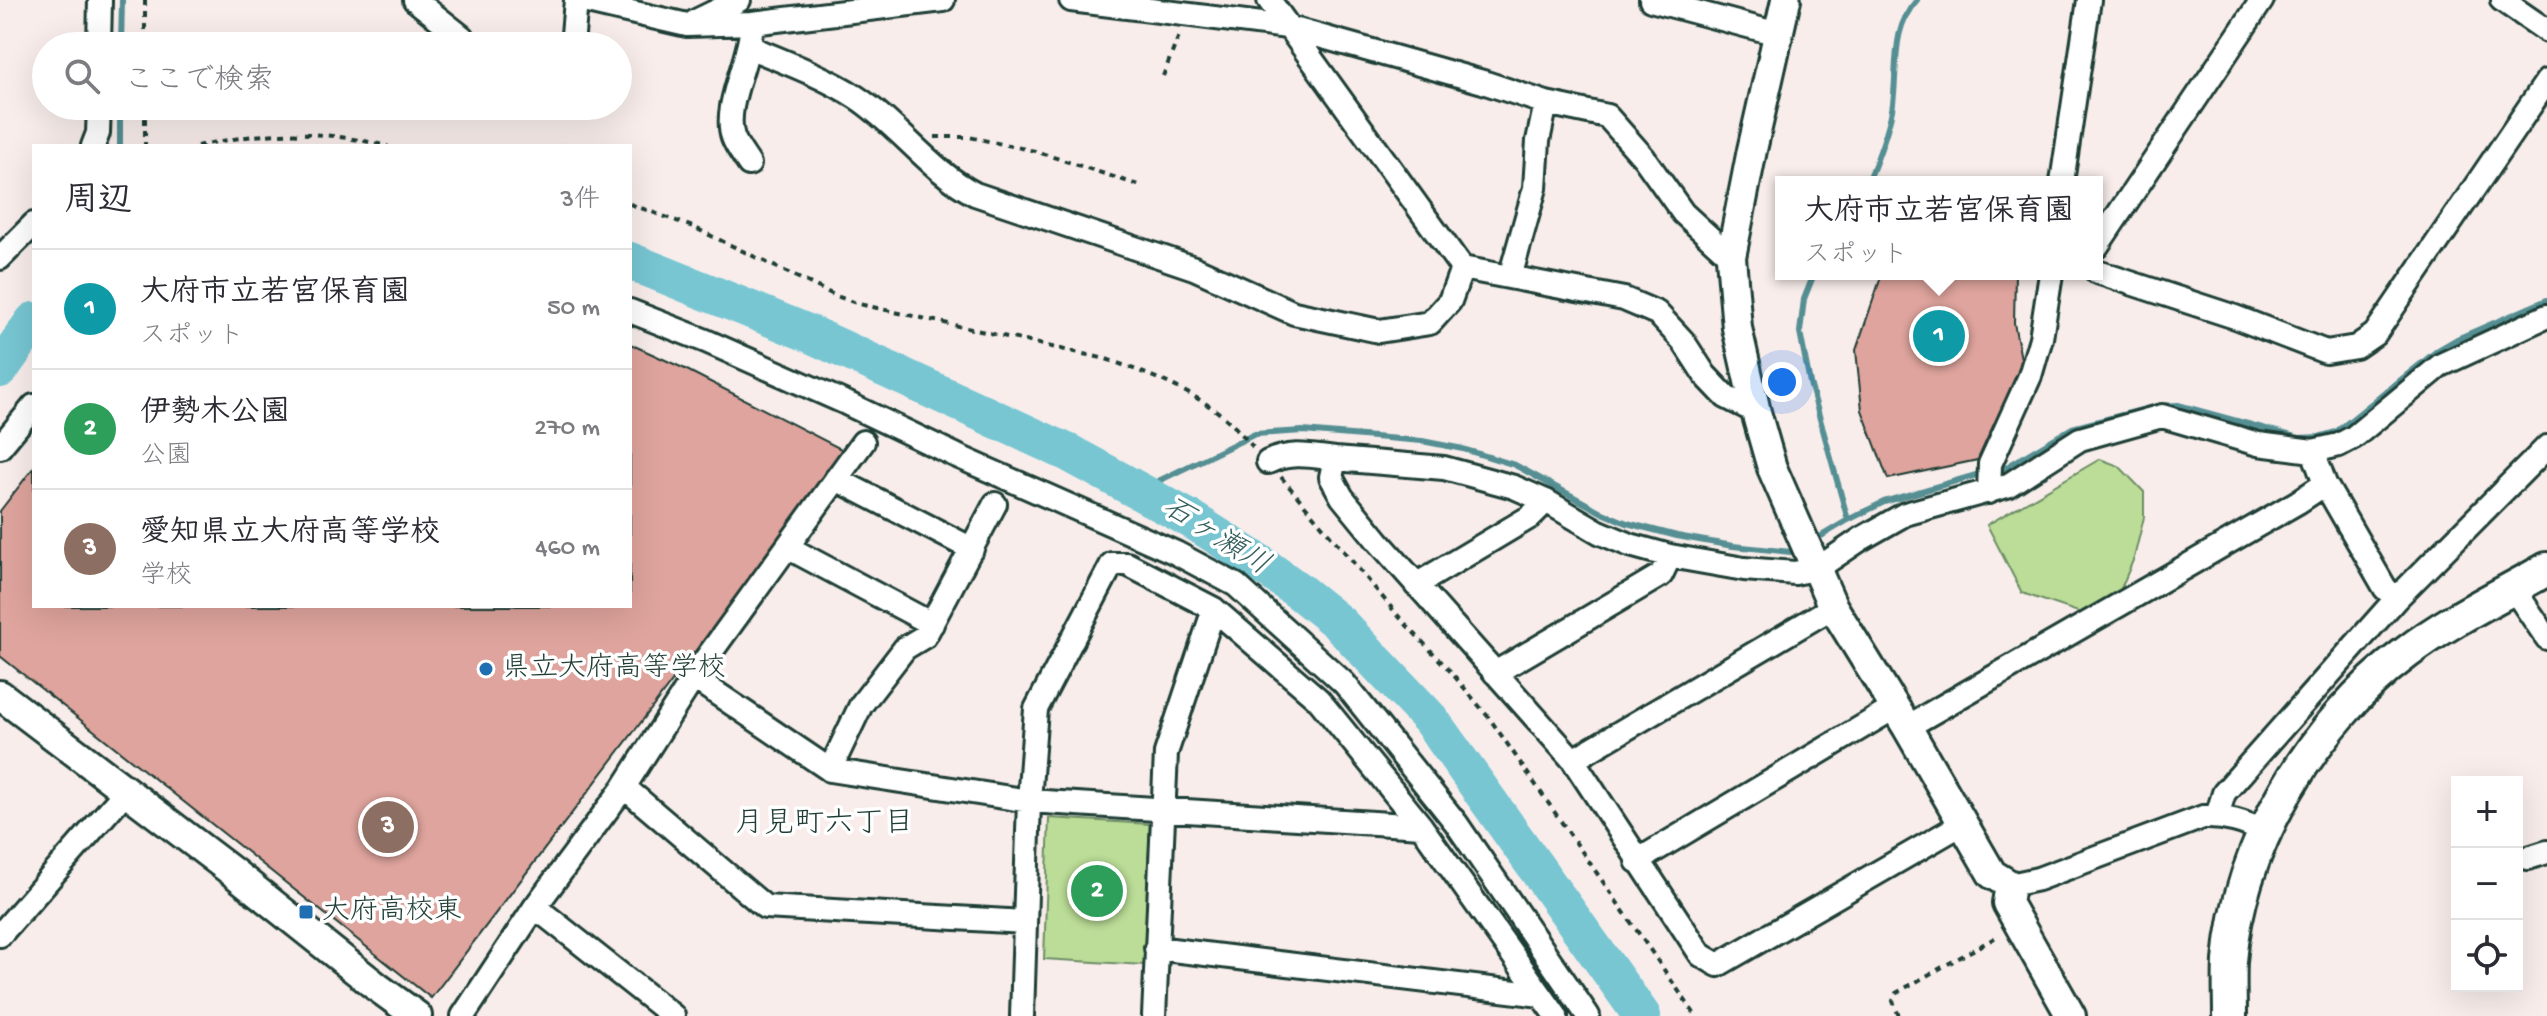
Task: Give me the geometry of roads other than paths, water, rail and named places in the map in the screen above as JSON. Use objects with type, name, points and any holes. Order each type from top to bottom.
[{"type":"main road","points":[[2230,1016],[2230,960],[2241,902],[2265,832],[2293,778],[2352,701],[2404,654],[2547,569]]},
{"type":"street","points":[[99,32],[100,0]]},
{"type":"street","points":[[415,0],[456,32]]},
{"type":"street","points":[[574,32],[578,0],[687,25],[752,23],[943,0]]},
{"type":"street","points":[[687,25],[739,0]]},
{"type":"street","points":[[1269,0],[1462,268],[1624,299],[1657,313],[1726,397],[1756,412]]},
{"type":"street","points":[[1651,0],[1778,34]]},
{"type":"street","points":[[1786,0],[1731,257],[1737,328],[1772,468],[1833,607],[1992,874],[2010,885],[2038,879],[2203,817],[2243,821],[2265,832]]},
{"type":"street","points":[[2063,176],[2089,0]]},
{"type":"street","points":[[2103,237],[2262,0]]},
{"type":"street","points":[[2502,0],[2547,31]]},
{"type":"street","points":[[1079,1],[1287,27],[1483,82],[1546,103],[1607,116],[1644,158],[1683,213],[1731,257]]},
{"type":"street","points":[[749,164],[733,137],[731,118],[752,23]]},
{"type":"street","points":[[749,47],[802,69],[855,97],[900,131],[951,181],[975,194],[1194,268],[1294,313],[1379,331],[1430,323],[1450,301],[1462,268]]},
{"type":"street","points":[[2103,274],[2235,317],[2326,352],[2356,347],[2375,334],[2547,81]]},
{"type":"street","points":[[1510,277],[1535,188],[1538,141],[1546,103]]},
{"type":"street","points":[[94,144],[98,120]]},
{"type":"street","points":[[0,258],[32,226]]},
{"type":"street","points":[[1989,492],[1990,464],[2030,376],[2041,338],[2050,280]]},
{"type":"street","points":[[632,312],[846,403],[1176,553],[1236,585],[1344,683],[1456,823],[1588,1016]]},
{"type":"street","points":[[1268,462],[1281,456],[1299,454],[1444,468],[1514,487],[1630,545],[1670,556],[1744,569],[1795,573],[1811,553],[1861,539],[1905,514],[2007,486],[2080,439],[2162,416],[2258,444],[2313,451],[2339,445],[2354,437],[2441,365],[2547,316]]},
{"type":"street","points":[[0,447],[32,408]]},
{"type":"street","points":[[463,1016],[535,907],[624,787],[694,678],[863,442]]},
{"type":"street","points":[[2217,816],[2224,793],[2396,599],[2547,447]]},
{"type":"street","points":[[2313,451],[2325,484],[2385,588],[2396,599]]},
{"type":"street","points":[[1335,459],[1331,477],[1342,497],[1416,585],[1573,760],[1701,955],[1718,965],[1962,824]]},
{"type":"street","points":[[836,479],[972,549]]},
{"type":"street","points":[[1637,861],[2285,510],[2325,484]]},
{"type":"street","points":[[1416,585],[1530,517],[1546,501]]},
{"type":"street","points":[[830,770],[861,705],[905,648],[925,636],[995,504]]},
{"type":"street","points":[[787,547],[932,624]]},
{"type":"street","points":[[1495,673],[1661,575],[1670,556]]},
{"type":"street","points":[[1022,1016],[1029,801],[1036,709],[1112,564],[1127,564],[1214,609],[1318,699],[1421,826],[1556,1016]]},
{"type":"street","points":[[2513,588],[2547,638]]},
{"type":"street","points":[[1573,760],[1833,607]]},
{"type":"street","points":[[1154,1016],[1166,753],[1214,609]]},
{"type":"street","points":[[694,678],[830,770],[1029,801],[1421,826]]},
{"type":"street","points":[[0,695],[417,1016]]},
{"type":"street","points":[[624,787],[765,907],[1025,922]]},
{"type":"street","points":[[0,935],[127,790]]},
{"type":"street","points":[[2010,885],[2007,903],[2071,1016]]},
{"type":"street","points":[[535,907],[673,1016]]},
{"type":"street","points":[[1156,948],[1541,995]]},
{"type":"waterway","points":[[121,32],[122,0]]},
{"type":"waterway","points":[[1870,176],[1892,110],[1902,24],[1917,0]]},
{"type":"waterway","points":[[120,120],[120,144]]},
{"type":"waterway","name":"石ヶ瀬川","points":[[632,262],[808,333],[1069,453],[1192,520],[1300,592],[1339,623],[1430,719],[1642,1016]]},
{"type":"waterway","points":[[1812,280],[1804,299],[1800,332],[1810,383],[1848,520]]},
{"type":"waterway","points":[[1994,472],[2072,428],[2157,406],[2178,405],[2299,438],[2336,432],[2438,350],[2547,300]]},
{"type":"waterway","name":"石ヶ瀬川","points":[[0,369],[32,324]]},
{"type":"waterway","points":[[1138,491],[1255,434],[1303,431],[1422,441],[1463,449],[1515,465],[1627,523],[1733,546],[1791,552],[1800,548]]},
{"type":"waterway","points":[[1813,541],[1884,502],[1983,473]]},
{"type":"place","name":"大府市立若宮保育園","points":[[1939,336]]},
{"type":"place","name":"県立大府高等学校","points":[[486,669]]},
{"type":"place","name":"愛知県立大府高等学校","points":[[388,827]]},
{"type":"place","name":"伊勢木公園","points":[[1097,891]]},
{"type":"place","name":"大府高校東","points":[[306,912]]},
{"type":"district","name":"月見町六丁目","points":[[824,825]]}]
